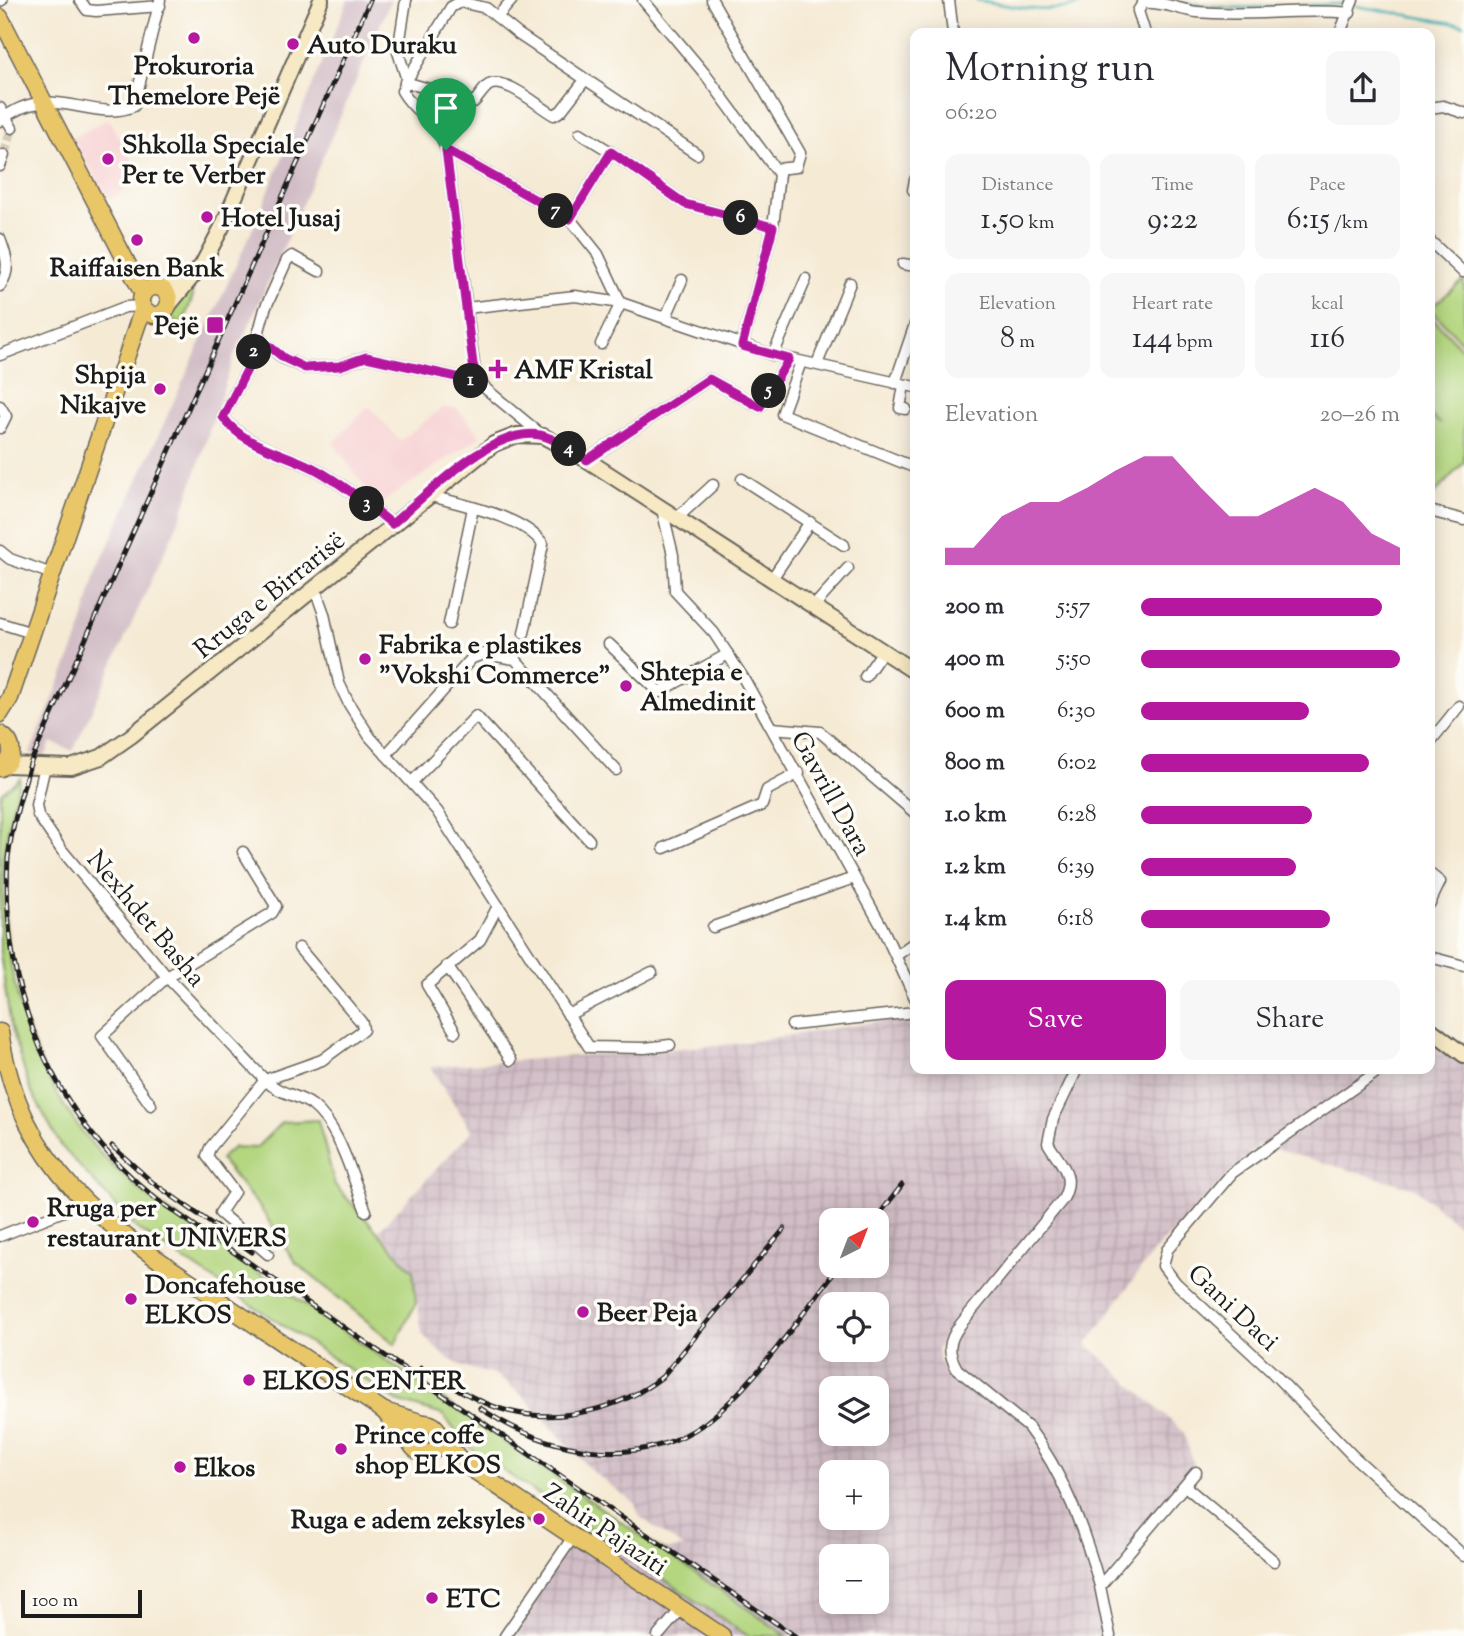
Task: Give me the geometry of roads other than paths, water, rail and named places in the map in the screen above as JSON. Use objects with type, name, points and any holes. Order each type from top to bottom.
[{"type":"main road","points":[[0,17],[119,250],[152,300],[132,342],[10,698],[6,738],[12,756],[2,768]]},
{"type":"main road","points":[[0,714],[10,698]]},
{"type":"main road","points":[[0,1032],[5,1062],[21,1109],[48,1159],[84,1203],[137,1246],[384,1410],[432,1424],[440,1435],[437,1447],[428,1453],[417,1452],[384,1410]]},
{"type":"main road","points":[[410,1443],[412,1429],[423,1423]]},
{"type":"main road","name":"Zahir Pajaziti","points":[[440,1435],[463,1463],[722,1636]]},
{"type":"main road","name":"Zahir Pajaziti","points":[[428,1453],[463,1463]]},
{"type":"street","points":[[0,355],[125,307],[152,300],[194,274],[234,203],[321,0]]},
{"type":"street","points":[[406,0],[398,52],[406,81]]},
{"type":"street","points":[[498,18],[512,0]]},
{"type":"street","points":[[643,0],[777,169],[780,184],[773,227],[742,346]]},
{"type":"street","points":[[712,0],[800,153],[796,167],[777,169]]},
{"type":"street","points":[[949,0],[952,28]]},
{"type":"street","points":[[1342,28],[1353,0]]},
{"type":"street","points":[[479,382],[473,364],[442,133],[411,107],[402,91],[451,7],[460,2],[486,8],[585,80],[697,154]]},
{"type":"street","points":[[1143,28],[1138,11],[1143,3],[1153,2],[1198,12],[1320,10],[1350,13]]},
{"type":"street","points":[[12,128],[2,115],[42,100],[119,110],[134,106],[160,3],[96,11],[81,3]]},
{"type":"street","points":[[406,81],[474,102],[486,88],[498,84],[523,94],[554,115],[561,111],[585,80]]},
{"type":"street","points":[[1435,107],[1443,106],[1464,113]]},
{"type":"street","points":[[580,133],[685,204],[773,227]]},
{"type":"street","points":[[446,150],[570,219],[598,254],[621,303]]},
{"type":"street","points":[[570,219],[611,152]]},
{"type":"street","points":[[0,166],[4,155]]},
{"type":"street","points":[[0,240],[8,261],[7,273],[0,286]]},
{"type":"street","points":[[1435,247],[1463,272]]},
{"type":"street","points":[[319,271],[292,256],[287,260],[265,309],[250,364],[223,417],[227,424],[248,440],[287,454],[318,471],[354,493],[392,524]]},
{"type":"street","points":[[903,264],[910,265]]},
{"type":"street","points":[[773,355],[806,279]]},
{"type":"street","points":[[666,317],[682,280]]},
{"type":"street","points":[[817,365],[850,284]]},
{"type":"street","points":[[466,308],[575,296],[621,303],[773,355],[910,386]]},
{"type":"street","points":[[601,344],[621,303]]},
{"type":"street","points":[[258,337],[284,358],[305,368],[340,366],[366,357],[479,382],[542,436],[587,460],[910,669]]},
{"type":"street","points":[[906,409],[900,408],[899,384],[910,343]]},
{"type":"street","points":[[587,460],[709,379],[760,407],[789,359]]},
{"type":"street","points":[[801,362],[782,414],[910,467]]},
{"type":"street","points":[[0,406],[6,416],[0,428]]},
{"type":"street","name":"Rruga e Birrarisë","points":[[2,768],[79,765],[108,752],[494,444],[517,435],[542,436]]},
{"type":"street","points":[[742,479],[844,545]]},
{"type":"street","points":[[677,518],[713,485]]},
{"type":"street","points":[[427,495],[472,508],[527,529],[543,544],[524,633]]},
{"type":"street","points":[[449,624],[472,508]]},
{"type":"street","name":"Gavrill Dara","points":[[662,508],[673,555],[675,592],[728,654],[799,773],[854,878],[910,974]]},
{"type":"street","points":[[1435,512],[1464,520]]},
{"type":"street","points":[[772,580],[810,522]]},
{"type":"street","points":[[0,551],[10,559],[52,574]]},
{"type":"street","points":[[813,607],[848,568]]},
{"type":"street","points":[[315,589],[339,683],[358,719],[386,755],[413,781],[437,811],[589,1047],[670,1045]]},
{"type":"street","points":[[0,623],[32,633]]},
{"type":"street","points":[[609,644],[659,692],[728,654]]},
{"type":"street","points":[[865,677],[883,652]]},
{"type":"street","points":[[386,755],[472,658],[484,654],[515,659],[616,770]]},
{"type":"street","points":[[1435,736],[1459,706]]},
{"type":"street","points":[[413,781],[476,716],[589,840]]},
{"type":"street","name":"Gavrill Dara","points":[[772,728],[820,732],[910,809]]},
{"type":"street","points":[[6,738],[41,765]]},
{"type":"street","name":"Nexhdet Basha","points":[[41,765],[37,794],[38,815],[88,885],[167,977],[276,1091],[311,1105],[325,1118],[366,1211]]},
{"type":"street","points":[[664,848],[762,805],[767,790],[799,773]]},
{"type":"street","points":[[152,1105],[102,1036],[167,977],[272,913],[275,906],[243,852]]},
{"type":"street","points":[[1435,876],[1440,888],[1435,896]]},
{"type":"street","name":"Gavrill Dara","points":[[713,927],[854,878]]},
{"type":"street","points":[[455,1032],[427,985],[480,940],[498,906]]},
{"type":"street","points":[[897,955],[910,946]]},
{"type":"street","points":[[268,1254],[220,1213],[234,1192],[207,1156],[210,1148],[265,1080],[323,1060],[363,1030],[362,1023],[299,948]]},
{"type":"street","points":[[1435,958],[1464,966]]},
{"type":"street","points":[[447,966],[511,1060]]},
{"type":"street","points":[[568,1015],[652,972]]},
{"type":"street","points":[[792,1025],[910,1013]]},
{"type":"street","points":[[1435,1035],[1464,1055]]},
{"type":"street","points":[[1075,1074],[1053,1119],[1048,1143],[1069,1173],[1070,1187],[949,1344],[950,1356],[957,1369],[1028,1427],[1037,1439],[1072,1503],[1100,1586],[1110,1636]]},
{"type":"street","name":"Gani Daci","points":[[1374,1074],[1231,1173],[1167,1250],[1163,1266],[1176,1283],[1270,1371],[1352,1455],[1464,1556]]},
{"type":"street","points":[[0,1237],[84,1203]]},
{"type":"street","points":[[1100,1586],[1196,1472]]},
{"type":"street","points":[[1185,1486],[1274,1561]]},
{"type":"street","points":[[505,1636],[573,1537]]},
{"type":"street","points":[[658,1636],[681,1609]]},
{"type":"waterway","points":[[977,0],[1034,9],[1062,8],[1088,0]]},
{"type":"waterway","points":[[1178,3],[1233,8],[1342,4]]},
{"type":"waterway","points":[[1356,6],[1464,25]]},
{"type":"tunnel","points":[[4,155],[12,128]]},
{"type":"railway","points":[[370,0],[30,764],[14,822],[8,858],[8,908],[13,957],[24,1004],[40,1048],[62,1090],[88,1129],[120,1166],[156,1199],[795,1636]]},
{"type":"railway","points":[[112,1146],[152,1182],[252,1252]]},
{"type":"railway","points":[[884,1208],[902,1185]]},
{"type":"railway","points":[[421,1368],[474,1398],[508,1411],[528,1415],[548,1416],[589,1411],[628,1398],[662,1377],[784,1229]]},
{"type":"railway","points":[[480,1408],[533,1436],[591,1450],[650,1448],[678,1438],[723,1409],[776,1349],[830,1278]]},
{"type":"place","name":"Prokuroria Themelore Pejë","points":[[194,38]]},
{"type":"place","name":"Auto Duraku","points":[[293,44]]},
{"type":"place","name":"Shkolla Speciale Per te Verber","points":[[108,159]]},
{"type":"place","name":"Hotel Jusaj","points":[[207,217]]},
{"type":"place","name":"Raiffaisen Bank","points":[[137,240]]},
{"type":"place","name":"Pejë","points":[[215,325]]},
{"type":"place","name":"AMF Kristal","points":[[498,369]]},
{"type":"place","name":"Shpija Nikajve","points":[[160,389]]},
{"type":"place","name":"Fabrika e plastikes \"Vokshi Commerce\"","points":[[365,659]]},
{"type":"place","name":"Shtepia e Almedinit","points":[[626,686]]},
{"type":"place","name":"Rruga per restaurant UNIVERS","points":[[33,1222]]},
{"type":"place","name":"Doncafehouse ELKOS","points":[[131,1299]]},
{"type":"place","name":"Beer Peja","points":[[583,1312]]},
{"type":"place","name":"ELKOS CENTER","points":[[249,1380]]},
{"type":"place","name":"Prince coffe shop ELKOS","points":[[341,1449]]},
{"type":"place","name":"Elkos","points":[[180,1467]]},
{"type":"place","name":"Ruga e adem zeksyles","points":[[539,1519]]},
{"type":"place","name":"ETC","points":[[432,1598]]}]
